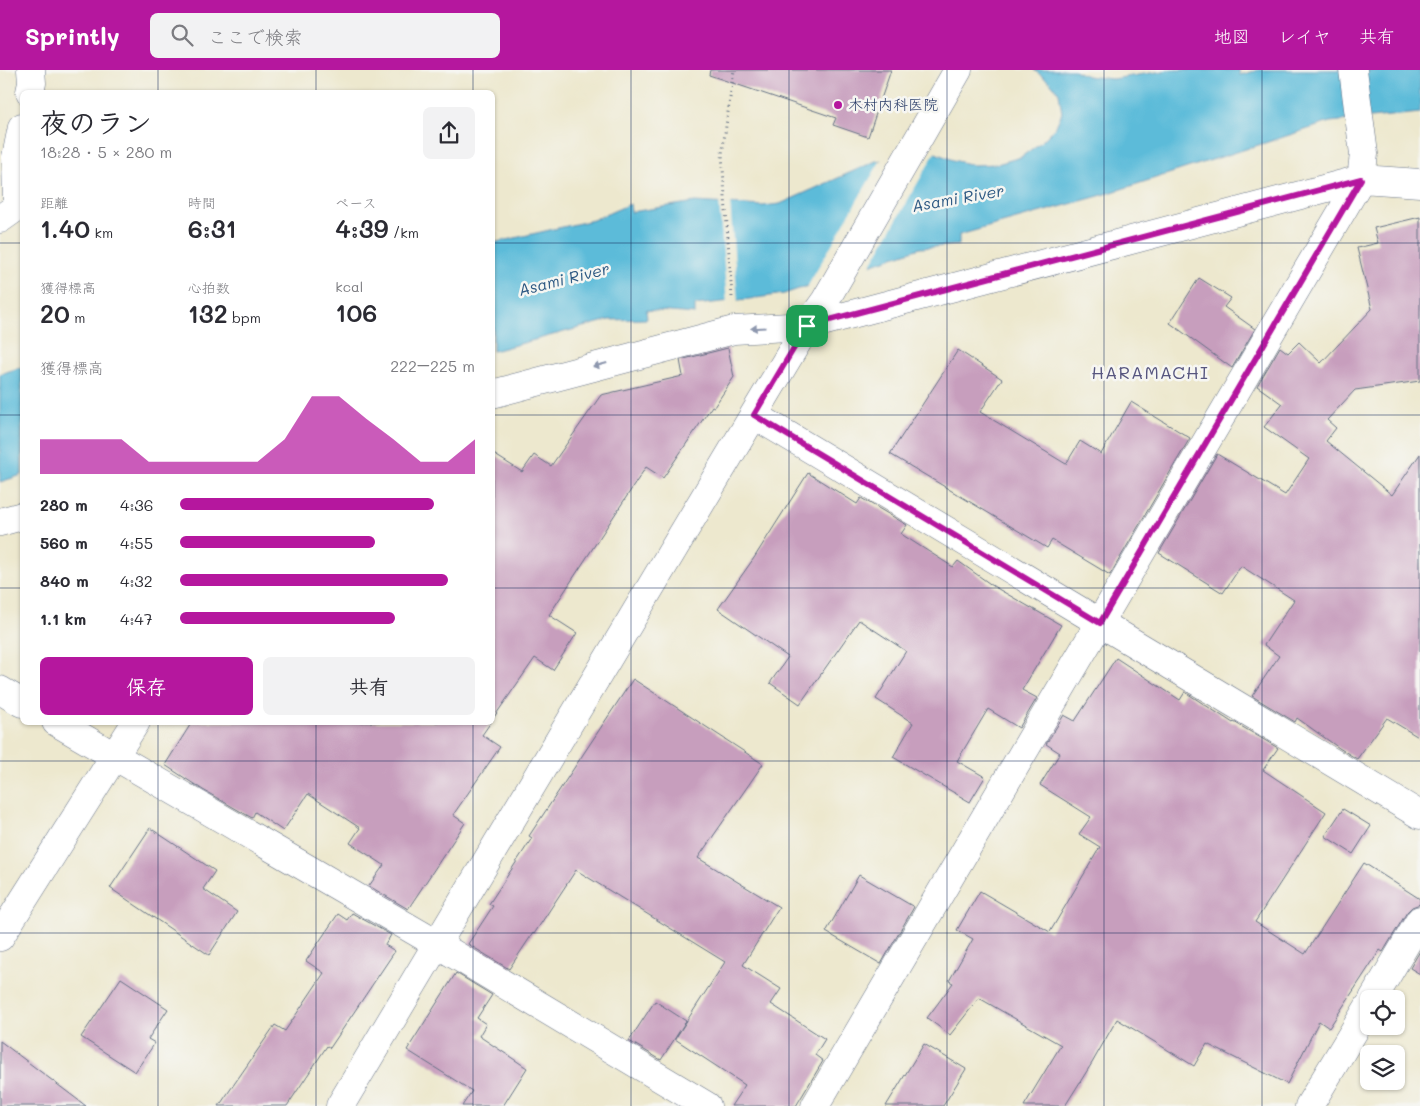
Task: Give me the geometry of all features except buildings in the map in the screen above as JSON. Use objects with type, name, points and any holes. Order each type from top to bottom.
[{"type":"street","points":[[30,70],[32,83],[30,90]]},
{"type":"street","points":[[340,1106],[807,326],[825,301],[958,70]]},
{"type":"street","points":[[815,1106],[1100,623],[1362,172],[1364,154],[1353,70]]},
{"type":"street","points":[[0,219],[17,207],[16,157],[20,137]]},
{"type":"street","points":[[495,393],[734,330],[807,326],[1362,172],[1420,183]]},
{"type":"street","points":[[754,415],[1420,815]]},
{"type":"street","points":[[0,522],[20,517]]},
{"type":"street","points":[[0,690],[20,702]]},
{"type":"street","points":[[61,725],[437,944],[706,1106]]},
{"type":"street","points":[[0,937],[134,725]]},
{"type":"street","points":[[1378,990],[1420,920]]},
{"type":"street","points":[[1309,1106],[1360,1021]]},
{"type":"path","points":[[732,300],[722,177],[722,154],[734,70]]},
{"type":"water","name":"Asami River","points":[[1034,70],[1074,70],[1087,76],[1112,79],[1170,70],[1239,70],[1240,75],[1259,70],[1420,70],[1420,113],[1330,122],[1106,194],[959,235],[959,245],[920,248],[784,294],[695,305],[695,314],[646,310],[647,319],[609,320],[495,350],[495,243],[593,220],[630,204],[631,212],[695,202],[763,206],[780,204],[876,161],[933,152],[973,165],[997,164],[1021,157],[1040,143],[1055,128],[1062,113],[1059,93],[1050,82]]},
{"type":"water","points":[[20,368],[20,476],[0,482],[0,374]]},
{"type":"pier","points":[[932,150],[936,151],[869,268],[806,289],[882,158]]},
{"type":"pier","points":[[719,201],[730,201],[738,303],[727,304]]},
{"type":"place","name":"木村内科医院","points":[[838,105]]},
{"type":"district","name":"HARAMACHI","points":[[1150,373]]},
{"type":"route","points":[[1361,179],[1100,623],[754,415],[807,326],[1361,179]]}]
